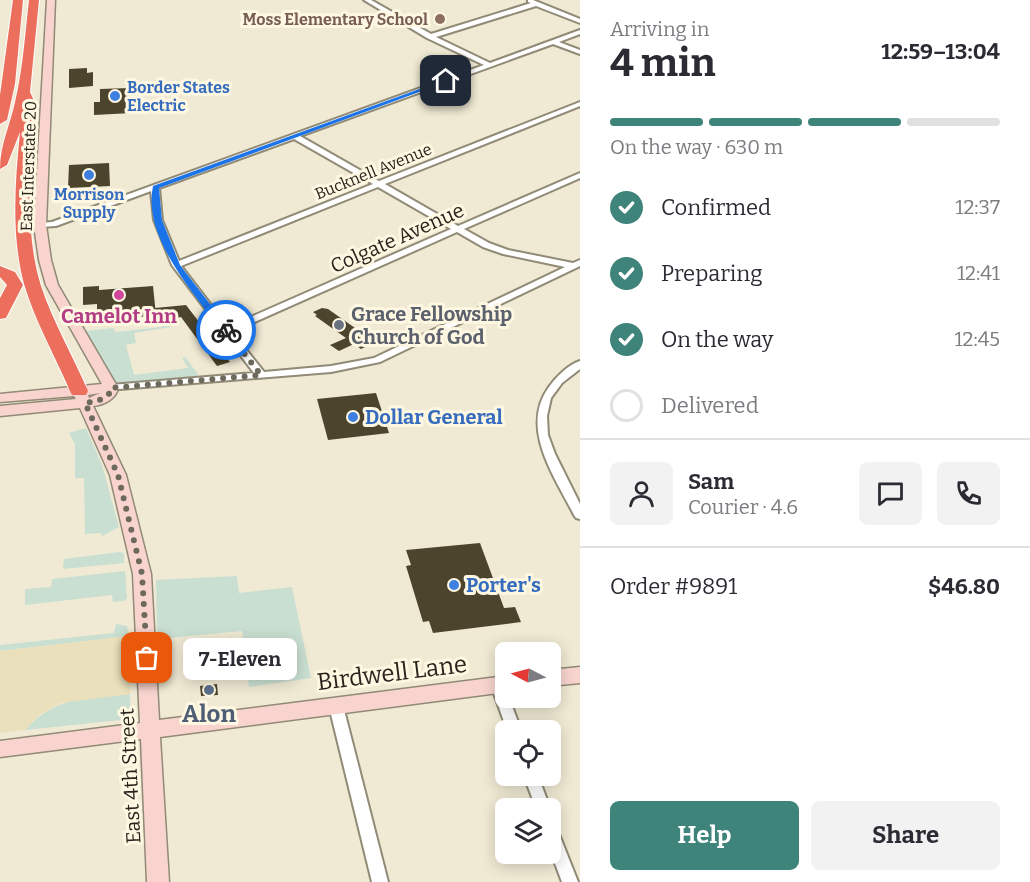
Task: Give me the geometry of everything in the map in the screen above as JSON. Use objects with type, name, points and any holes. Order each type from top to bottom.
[{"type":"highway","points":[[0,120],[9,84],[18,0]]},
{"type":"highway","points":[[0,165],[15,129],[25,94],[34,0]]},
{"type":"highway","points":[[1,42],[15,26]]},
{"type":"highway","points":[[25,94],[29,103],[23,169],[25,250],[33,285],[82,397]]},
{"type":"highway","points":[[0,271],[9,275],[15,285],[0,314]]},
{"type":"main road","name":"East Interstate 20","points":[[51,0],[40,225],[45,260],[52,285],[111,388]]},
{"type":"main road","points":[[0,398],[82,397],[98,401],[110,393],[111,388]]},
{"type":"main road","points":[[0,411],[82,397]]},
{"type":"main road","name":"East 4th Street","points":[[82,397],[118,475],[142,574],[158,882]]},
{"type":"main road","points":[[561,677],[580,675]]},
{"type":"main road","name":"Birdwell Lane","points":[[0,749],[495,686]]},
{"type":"street","points":[[367,0],[429,37],[489,65]]},
{"type":"street","points":[[528,0],[580,21]]},
{"type":"street","points":[[429,37],[536,4]]},
{"type":"street","points":[[40,225],[53,224],[580,32]]},
{"type":"street","points":[[554,42],[580,52]]},
{"type":"street","name":"Bucknell Avenue","points":[[176,265],[580,104]]},
{"type":"street","points":[[296,137],[486,245],[506,252],[578,266]]},
{"type":"street","name":"Colgate Avenue","points":[[226,331],[580,175]]},
{"type":"street","points":[[155,187],[158,220],[176,265],[261,375]]},
{"type":"street","points":[[111,388],[331,369],[377,360],[578,266]]},
{"type":"street","points":[[580,364],[567,372],[555,385],[543,401],[540,415],[542,432],[580,515]]},
{"type":"street","points":[[336,706],[380,882]]},
{"type":"street","points":[[561,858],[570,882]]},
{"type":"green space","points":[[162,324],[171,327],[134,333],[136,343],[126,345],[134,375],[188,368],[182,358],[185,357],[198,374],[197,376],[115,384],[83,331],[114,328],[115,332],[162,327]]},
{"type":"green space","points":[[86,428],[102,465],[119,527],[102,536],[101,533],[85,534],[84,478],[75,478],[75,444],[69,433]]},
{"type":"green space","points":[[124,553],[124,563],[63,569],[64,559]]},
{"type":"green space","points":[[125,571],[127,598],[124,601],[113,602],[112,595],[25,605],[25,589],[51,587],[52,579]]},
{"type":"green space","points":[[237,576],[239,593],[292,587],[311,678],[249,687],[242,631],[157,639],[156,580]]},
{"type":"green space","points":[[116,624],[127,626],[129,636],[0,651],[0,645],[114,633]]},
{"type":"green space","points":[[130,694],[131,719],[25,730],[49,710],[61,705],[86,698]]},
{"type":"sand","points":[[129,636],[130,694],[61,703],[39,715],[25,730],[0,733],[0,651]]},
{"type":"building","points":[[87,68],[87,73],[93,72],[93,86],[69,88],[69,69]]},
{"type":"building","name":"Border States Electric","points":[[130,88],[132,113],[94,115],[94,102],[100,102],[100,89]]},
{"type":"building","name":"Morrison Supply","points":[[109,163],[110,186],[68,188],[69,165]]},
{"type":"building","points":[[99,286],[99,290],[153,286],[156,315],[97,322],[97,304],[83,305],[83,287]]},
{"type":"building","points":[[186,305],[230,362],[217,366],[181,317],[176,318],[173,314],[156,315],[155,308]]},
{"type":"building","name":"Grace Fellowship Church of God","points":[[322,308],[328,309],[375,342],[361,349],[354,344],[339,351],[330,345],[346,338],[315,316],[317,315],[313,312]]},
{"type":"building","name":"Dollar General","points":[[376,393],[389,433],[328,440],[317,399]]},
{"type":"building","name":"Porter's","points":[[480,543],[504,608],[515,607],[521,622],[433,633],[429,621],[423,622],[406,566],[411,565],[406,550]]},
{"type":"building","points":[[216,640],[217,663],[190,664],[189,642]]},
{"type":"building","name":"Alon","points":[[217,684],[218,695],[201,696],[200,686]]},
{"type":"way so far","points":[[147,658],[142,574],[118,475],[85,403],[98,401],[110,393],[111,388],[261,375],[226,330]]},
{"type":"place","name":"Moss Elementary School","points":[[440,19]]},
{"type":"place","name":"Border States Electric","points":[[115,96]]},
{"type":"place","name":"Morrison Supply","points":[[89,175]]},
{"type":"place","name":"Camelot Inn","points":[[119,295]]},
{"type":"place","name":"Grace Fellowship Church of God","points":[[339,325]]},
{"type":"place","name":"Dollar General","points":[[353,417]]},
{"type":"place","name":"Porter's","points":[[454,585]]},
{"type":"place","name":"7-Eleven","points":[[147,658]]},
{"type":"place","name":"Alon","points":[[209,690]]},
{"type":"route","points":[[226,330],[176,265],[158,220],[155,187],[446,81]]}]
